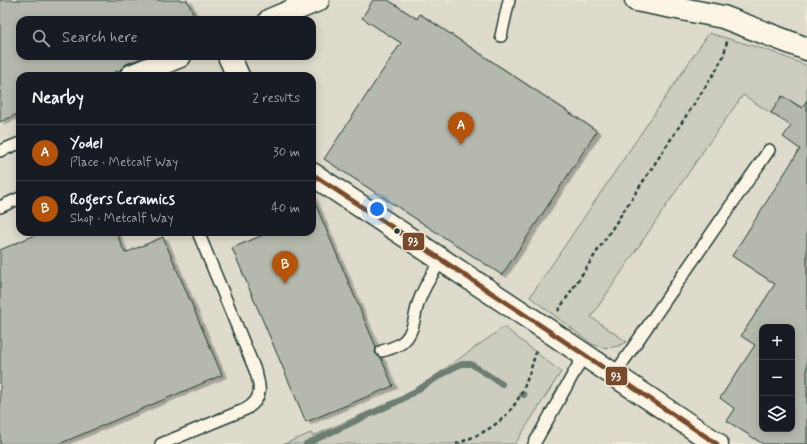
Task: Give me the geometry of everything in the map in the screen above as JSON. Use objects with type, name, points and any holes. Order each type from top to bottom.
[{"type":"street","points":[[280,16],[318,0]]},
{"type":"street","points":[[636,0],[725,8],[807,49]]},
{"type":"street","points":[[141,72],[170,60]]},
{"type":"street","points":[[231,60],[236,72]]},
{"type":"street","points":[[316,177],[716,444]]},
{"type":"lane","points":[[501,36],[509,0]]},
{"type":"lane","points":[[0,152],[16,145]]},
{"type":"lane","points":[[614,375],[769,150]]},
{"type":"lane","points":[[0,206],[16,200]]},
{"type":"lane","points":[[161,444],[246,409],[254,404],[260,392],[260,383],[255,370],[200,236]]},
{"type":"lane","points":[[382,351],[398,345],[409,335],[419,300],[430,276],[441,260]]},
{"type":"lane","points":[[534,444],[584,355]]},
{"type":"path","points":[[456,444],[487,430],[511,410],[524,388],[537,346],[546,329],[715,72],[727,47],[725,8]]},
{"type":"shaded area","points":[[0,0],[807,0],[807,444],[515,444],[561,372],[504,327],[415,390],[313,436],[311,433],[284,444],[0,444]]},
{"type":"shaded area","points":[[709,33],[770,51],[807,66],[807,111],[783,96],[771,113],[743,95],[591,317],[627,342],[613,347],[596,346],[530,297]]},
{"type":"shaded area","points":[[504,327],[561,372],[515,444],[284,444],[311,433],[313,436],[415,390]]},
{"type":"building","points":[[0,0],[187,0],[194,16],[16,16],[16,60],[136,60],[126,64],[120,70],[115,72],[16,72],[16,115],[0,122]]},
{"type":"building","points":[[373,0],[388,0],[417,19],[420,14],[597,131],[502,275],[324,159],[401,43],[362,18]]},
{"type":"building","points":[[782,96],[802,108],[807,100],[807,444],[763,444],[727,421],[735,409],[720,398],[755,345],[741,336],[775,284],[732,256],[800,149],[783,137],[791,126],[771,113]]},
{"type":"building","points":[[316,205],[376,347],[375,353],[381,358],[393,386],[306,422],[232,248],[260,236],[316,236]]},
{"type":"building","points":[[33,236],[118,236],[125,253],[163,237],[222,375],[59,444],[0,444],[0,250]]},
{"type":"waterway","points":[[306,444],[401,400],[462,364],[471,364],[502,384]]},
{"type":"transit line","name":"93","points":[[316,177],[717,444]]},
{"type":"place","name":"Yodel","points":[[461,145]]},
{"type":"place","name":"Rogers Ceramics","points":[[285,284]]}]
